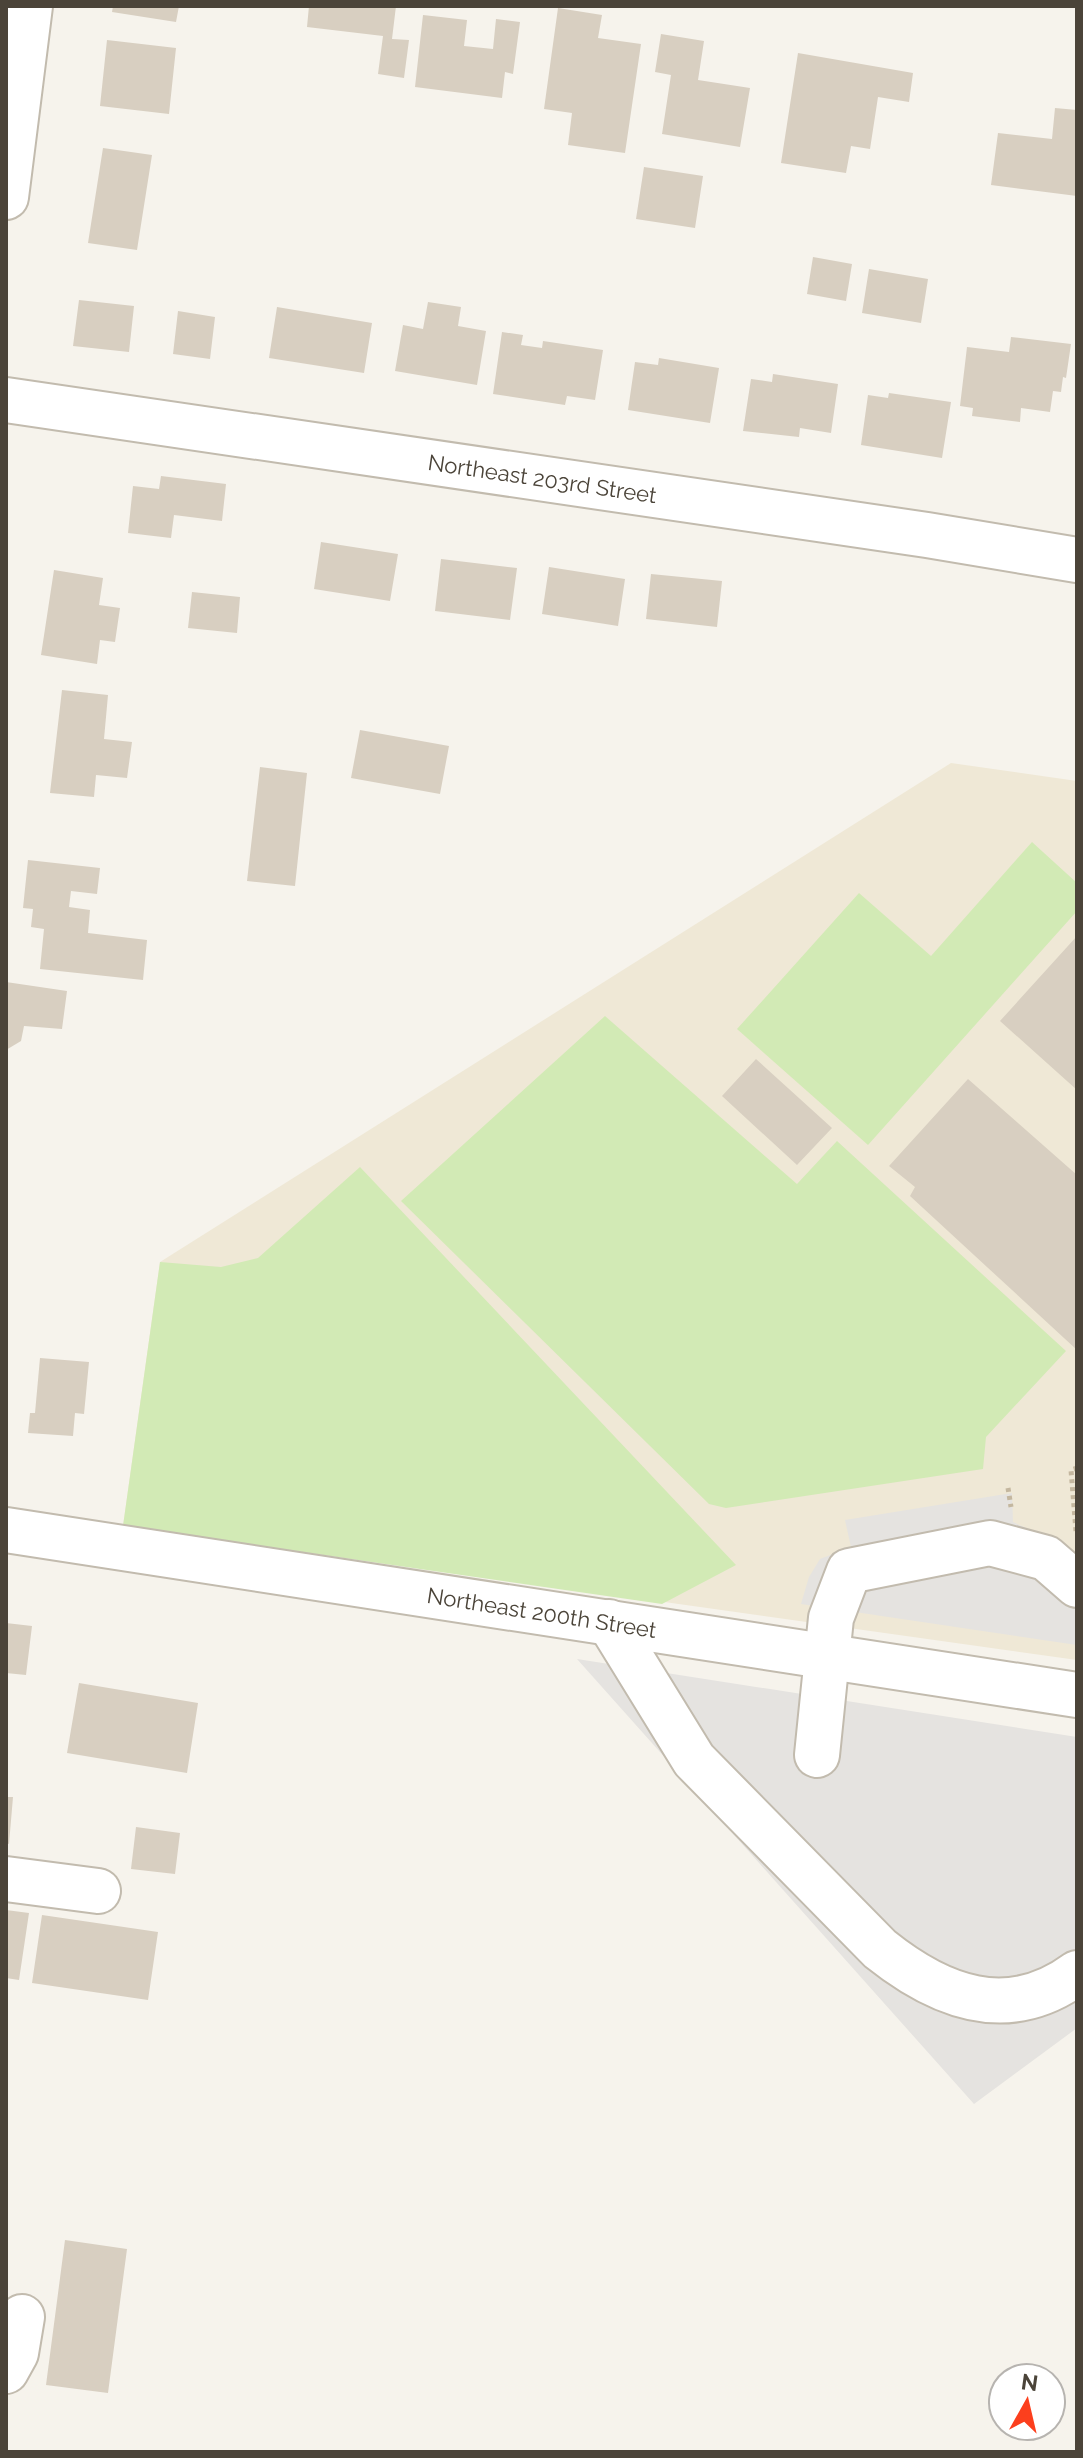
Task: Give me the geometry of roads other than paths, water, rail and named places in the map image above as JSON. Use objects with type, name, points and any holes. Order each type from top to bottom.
[{"type":"street","points":[[6,197],[30,6]]},
{"type":"street","name":"Northeast 203rd Street","points":[[6,400],[927,535],[1077,560]]},
{"type":"street","name":"Northeast 200th Street","points":[[6,1530],[1077,1695]]},
{"type":"street","points":[[817,1755],[831,1618],[849,1571],[990,1543],[1046,1558],[1077,1585]]},
{"type":"street","points":[[609,1622],[694,1760],[880,1949],[907,1971],[952,1993],[1002,2001],[1037,1994],[1077,1973]]},
{"type":"street","points":[[6,1879],[98,1891]]},
{"type":"street","points":[[6,2371],[16,2353],[22,2317]]}]
